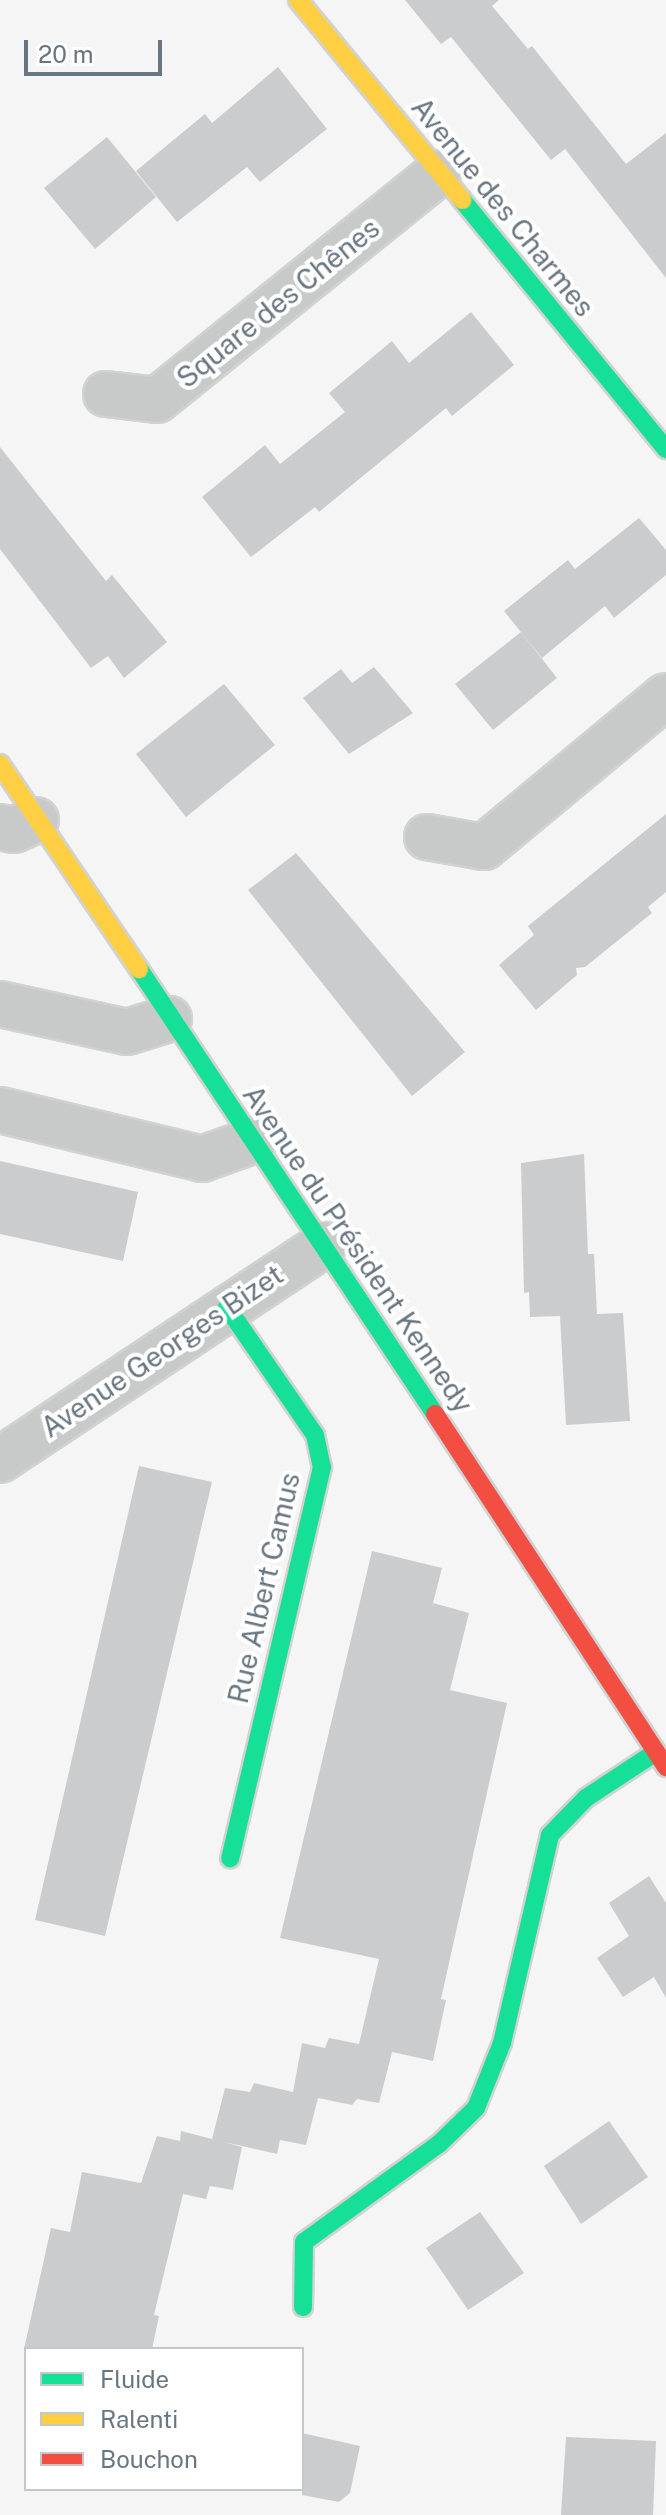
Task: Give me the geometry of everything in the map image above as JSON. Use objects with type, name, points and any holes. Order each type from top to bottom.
[{"type":"street","name":"Avenue des Charmes","points":[[298,0],[666,449]]},
{"type":"street","name":"Square des Chênes","points":[[106,394],[157,400],[438,173]]},
{"type":"street","points":[[427,837],[484,847],[666,696]]},
{"type":"street","name":"Avenue du Président Kennedy","points":[[0,764],[18,824],[169,1019],[255,1140],[661,1760]]},
{"type":"street","points":[[0,1004],[127,1032],[169,1019]]},
{"type":"street","points":[[0,1110],[202,1159],[255,1140]]},
{"type":"street","name":"Avenue Georges Bizet","points":[[0,1460],[324,1245]]},
{"type":"street","name":"Rue Albert Camus","points":[[227,1307],[315,1435],[322,1467],[230,1858]]},
{"type":"street","points":[[303,2307],[304,2242],[439,2144],[476,2108],[502,2043],[550,1835],[586,1798],[661,1760]]},
{"type":"building","points":[[405,0],[499,0],[492,6],[528,49],[532,46],[626,164],[666,133],[666,278],[565,149],[551,160],[451,37],[441,44]]},
{"type":"building","points":[[278,67],[327,129],[260,182],[247,167],[177,222],[136,171],[205,114],[212,123]]},
{"type":"building","points":[[107,137],[156,197],[95,249],[44,188]]},
{"type":"building","points":[[471,312],[514,365],[452,416],[446,408],[319,512],[315,507],[251,557],[202,497],[265,445],[280,464],[345,412],[329,393],[392,341],[409,363]]},
{"type":"building","points":[[0,447],[106,581],[112,575],[167,642],[124,678],[108,656],[91,668],[0,549]]},
{"type":"building","points":[[639,518],[666,550],[666,575],[614,618],[605,606],[542,658],[504,611],[568,560],[575,569]]},
{"type":"building","points":[[521,632],[557,678],[493,730],[455,684]]},
{"type":"building","points":[[374,667],[413,713],[349,754],[303,698],[341,669],[352,683]]},
{"type":"building","points":[[224,684],[275,745],[186,817],[136,754]]},
{"type":"building","points":[[666,814],[666,892],[648,907],[652,913],[585,967],[576,968],[577,975],[536,1010],[499,965],[534,935],[528,926]]},
{"type":"building","points":[[296,853],[465,1052],[412,1096],[248,890]]},
{"type":"building","points":[[584,1154],[588,1254],[594,1254],[597,1314],[623,1313],[630,1421],[566,1425],[560,1316],[530,1317],[529,1292],[524,1293],[521,1163]]},
{"type":"building","points":[[0,1161],[138,1192],[123,1261],[0,1234]]},
{"type":"building","points":[[139,1466],[212,1482],[105,1936],[35,1920]]},
{"type":"building","points":[[372,1551],[442,1568],[433,1603],[469,1613],[450,1690],[507,1703],[441,1999],[446,2000],[433,2061],[392,2052],[379,2103],[357,2099],[352,2105],[318,2098],[306,2145],[280,2140],[277,2154],[220,2141],[242,2147],[233,2190],[210,2186],[206,2199],[183,2194],[154,2315],[159,2316],[152,2347],[24,2347],[51,2228],[70,2232],[82,2172],[141,2183],[157,2136],[180,2141],[181,2131],[212,2139],[225,2088],[250,2092],[254,2083],[293,2092],[302,2043],[325,2048],[329,2038],[359,2044],[379,1959],[280,1938]]},
{"type":"building","points":[[649,1876],[666,1903],[666,1998],[654,1977],[623,1997],[597,1958],[629,1936],[609,1903]]},
{"type":"building","points":[[609,2121],[648,2177],[581,2224],[544,2166]]},
{"type":"building","points":[[480,2212],[524,2273],[468,2310],[426,2248]]},
{"type":"building","points":[[304,2433],[360,2446],[350,2493],[339,2502],[302,2495]]},
{"type":"building","points":[[566,2437],[656,2441],[653,2515],[561,2515]]},
{"type":"traffic: fast","points":[[462,200],[666,449]]},
{"type":"traffic: fast","points":[[139,969],[435,1414]]},
{"type":"traffic: fast","points":[[227,1307],[315,1435],[322,1467],[230,1858]]},
{"type":"traffic: fast","points":[[303,2307],[304,2242],[439,2144],[476,2108],[502,2043],[550,1835],[586,1798],[656,1752]]},
{"type":"traffic: slow","points":[[298,0],[462,200]]},
{"type":"traffic: slow","points":[[0,764],[139,969]]},
{"type":"traffic: jam","points":[[435,1414],[666,1767]]}]
